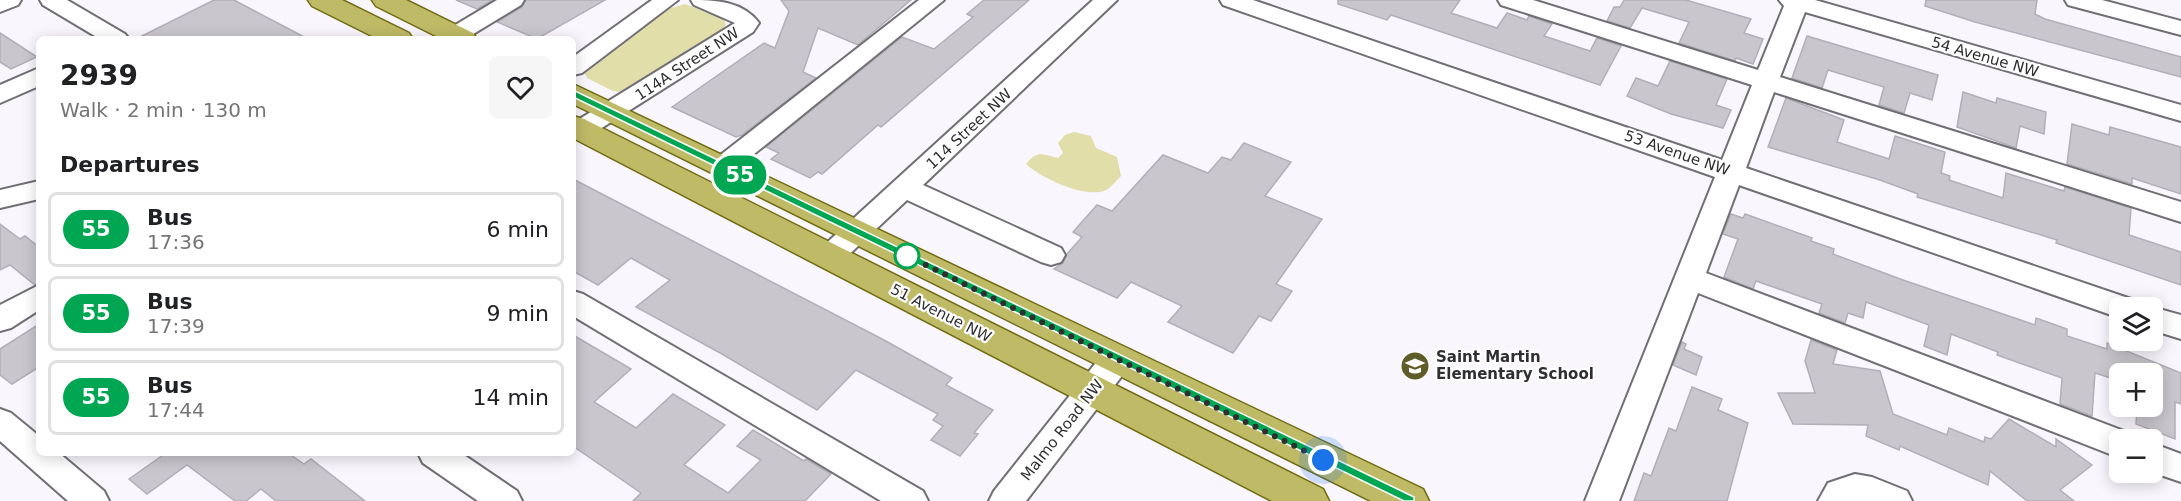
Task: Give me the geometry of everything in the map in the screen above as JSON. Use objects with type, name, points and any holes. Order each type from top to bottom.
[{"type":"main road","points":[[385,0],[457,36]]},
{"type":"main road","points":[[336,3],[394,36]]},
{"type":"main road","points":[[576,94],[1408,501]]},
{"type":"main road","name":"51 Avenue NW","points":[[577,128],[1309,501]]},
{"type":"street","points":[[0,5],[10,0]]},
{"type":"street","points":[[51,0],[110,36]]},
{"type":"street","points":[[460,36],[513,0]]},
{"type":"street","points":[[576,66],[667,0]]},
{"type":"street","name":"114A Street NW","points":[[577,128],[612,112],[718,45],[747,23],[743,18],[702,0]]},
{"type":"street","points":[[723,166],[933,0]]},
{"type":"street","name":"114 Street NW","points":[[830,256],[1106,0]]},
{"type":"street","name":"53 Avenue NW","points":[[1231,0],[2109,303]]},
{"type":"street","points":[[1509,0],[2181,212]]},
{"type":"street","points":[[2076,0],[2181,28]]},
{"type":"street","points":[[1602,501],[1731,172],[1795,1]]},
{"type":"street","name":"54 Avenue NW","points":[[1795,1],[2181,113]]},
{"type":"street","points":[[0,95],[36,77]]},
{"type":"street","points":[[904,188],[1051,255]]},
{"type":"street","points":[[0,199],[36,190]]},
{"type":"street","points":[[1689,278],[2109,440]]},
{"type":"street","points":[[0,320],[36,298]]},
{"type":"street","points":[[576,304],[911,501]]},
{"type":"street","points":[[2163,321],[2181,327]]},
{"type":"street","name":"Malmo Road NW","points":[[1006,501],[1117,359]]},
{"type":"street","points":[[0,422],[36,453]]},
{"type":"street","points":[[40,456],[92,501]]},
{"type":"street","points":[[439,456],[497,499]]},
{"type":"street","points":[[2163,461],[2181,468]]},
{"type":"street","points":[[1835,501],[1845,491],[1855,488],[1869,490],[1895,501]]},
{"type":"shaded area","points":[[685,4],[723,19],[726,24],[724,28],[621,92],[613,91],[587,78],[584,72],[668,9]]},
{"type":"shaded area","points":[[1074,132],[1091,136],[1096,148],[1117,157],[1121,176],[1108,189],[1100,192],[1078,190],[1042,176],[1026,164],[1037,155],[1044,154],[1058,158],[1063,153],[1058,143],[1065,135]]},
{"type":"building","points":[[214,0],[234,0],[302,36],[142,36]]},
{"type":"building","points":[[456,0],[493,0],[477,9]]},
{"type":"building","points":[[526,0],[605,0],[542,36],[530,36],[497,22],[522,7]]},
{"type":"building","points":[[781,0],[911,0],[858,45],[818,28],[803,72],[816,78],[742,135],[736,137],[672,107],[764,43],[775,48],[789,11]]},
{"type":"building","points":[[984,0],[1029,0],[881,127],[878,125],[822,174],[818,172],[810,178],[771,159],[779,153],[766,147],[902,37],[934,49],[973,17],[967,14]]},
{"type":"building","points":[[1338,0],[1460,0],[1451,13],[1497,28],[1507,13],[1527,20],[1529,16],[1552,24],[1544,36],[1590,51],[1597,38],[1621,46],[1600,85],[1391,15],[1387,20],[1338,4]]},
{"type":"building","points":[[1624,0],[1686,0],[1751,19],[1744,33],[1763,39],[1753,64],[1736,58],[1735,61],[1679,43],[1689,22],[1642,8],[1630,28],[1607,21],[1614,7],[1620,7]]},
{"type":"building","points":[[1926,0],[2037,0],[2035,14],[2045,19],[2181,57],[2181,77],[1975,22],[1925,6]]},
{"type":"building","points":[[0,33],[36,56],[11,69],[0,62]]},
{"type":"building","points":[[1807,36],[1938,75],[1932,100],[1910,93],[1904,113],[1879,105],[1884,87],[1828,70],[1822,88],[1792,78]]},
{"type":"building","points":[[1670,61],[1727,79],[1716,105],[1731,110],[1723,128],[1671,114],[1627,96],[1636,78],[1658,86]]},
{"type":"building","points":[[1963,92],[1996,103],[1997,98],[2046,112],[2044,134],[2020,126],[2016,148],[1957,127]]},
{"type":"building","points":[[1786,98],[1844,120],[1837,142],[1889,159],[1895,136],[1945,152],[1941,173],[1950,176],[1949,180],[2003,198],[2006,173],[2064,191],[2065,187],[2131,208],[2129,235],[2181,252],[2181,285],[2056,243],[2057,240],[1917,197],[1918,194],[1880,180],[1768,147]]},
{"type":"building","points":[[2072,124],[2109,135],[2110,127],[2181,147],[2181,194],[2132,178],[2132,184],[2067,164]]},
{"type":"building","points":[[1244,143],[1291,162],[1265,196],[1322,219],[1276,284],[1292,291],[1271,321],[1259,316],[1233,353],[1168,322],[1182,306],[1131,282],[1117,298],[1054,269],[1063,263],[1067,254],[1082,237],[1073,232],[1097,205],[1112,211],[1163,155],[1208,173],[1222,157],[1231,160]]},
{"type":"building","points":[[576,181],[884,340],[952,378],[946,385],[993,410],[974,433],[978,434],[960,456],[931,440],[943,426],[933,420],[938,414],[856,370],[817,410],[636,307],[670,280],[631,258],[598,285],[576,273]]},
{"type":"building","points":[[1731,214],[1743,218],[1745,214],[1812,238],[1811,241],[1834,249],[1833,254],[1903,280],[2035,325],[2036,318],[2067,329],[2067,336],[2107,349],[2107,343],[2109,351],[2127,351],[2156,363],[2109,363],[2109,377],[2095,373],[2092,416],[2060,404],[2062,378],[1997,355],[1998,352],[1951,334],[1947,355],[1924,346],[1929,325],[1866,302],[1863,318],[1848,313],[1845,323],[1819,313],[1822,304],[1756,281],[1753,289],[1724,277],[1738,239],[1723,234]]},
{"type":"building","points":[[0,224],[20,239],[25,236],[36,245],[36,284],[10,265],[0,270]]},
{"type":"building","points":[[36,326],[36,369],[12,384],[0,375],[0,349]]},
{"type":"building","points":[[576,337],[631,369],[594,402],[636,428],[673,394],[725,425],[684,465],[728,493],[761,460],[737,446],[753,430],[804,461],[806,459],[831,474],[805,501],[633,501],[641,493],[576,448]]},
{"type":"building","points":[[1811,340],[1837,350],[1833,364],[1880,371],[1893,414],[1947,435],[1949,428],[1984,442],[1985,437],[1991,439],[2009,419],[2056,447],[2056,439],[2092,465],[2060,490],[2074,501],[2027,501],[1990,471],[1988,485],[1900,446],[1899,450],[1866,436],[1868,425],[1793,424],[1778,393],[1815,393],[1805,361]]},
{"type":"building","points":[[1682,342],[1686,344],[1684,349],[1702,357],[1696,375],[1673,365]]},
{"type":"building","points":[[2163,366],[2181,373],[2181,404],[2175,402],[2175,439],[2163,434],[2163,429],[2149,429],[2136,424],[2136,417],[2163,417]]},
{"type":"building","points":[[1692,387],[1722,399],[1718,410],[1748,423],[1727,501],[1634,501],[1644,473],[1651,476],[1669,428],[1676,431]]},
{"type":"building","points":[[162,456],[292,456],[304,464],[311,459],[365,501],[276,501],[261,489],[246,501],[235,501],[187,465],[147,494],[129,479]]},
{"type":"bus line","name":"55","points":[[576,94],[1409,501]]},
{"type":"place","name":"Saint Martin Elementary School","points":[[1415,366]]},
{"type":"route","points":[[907,256],[897,251],[1323,460]]}]
